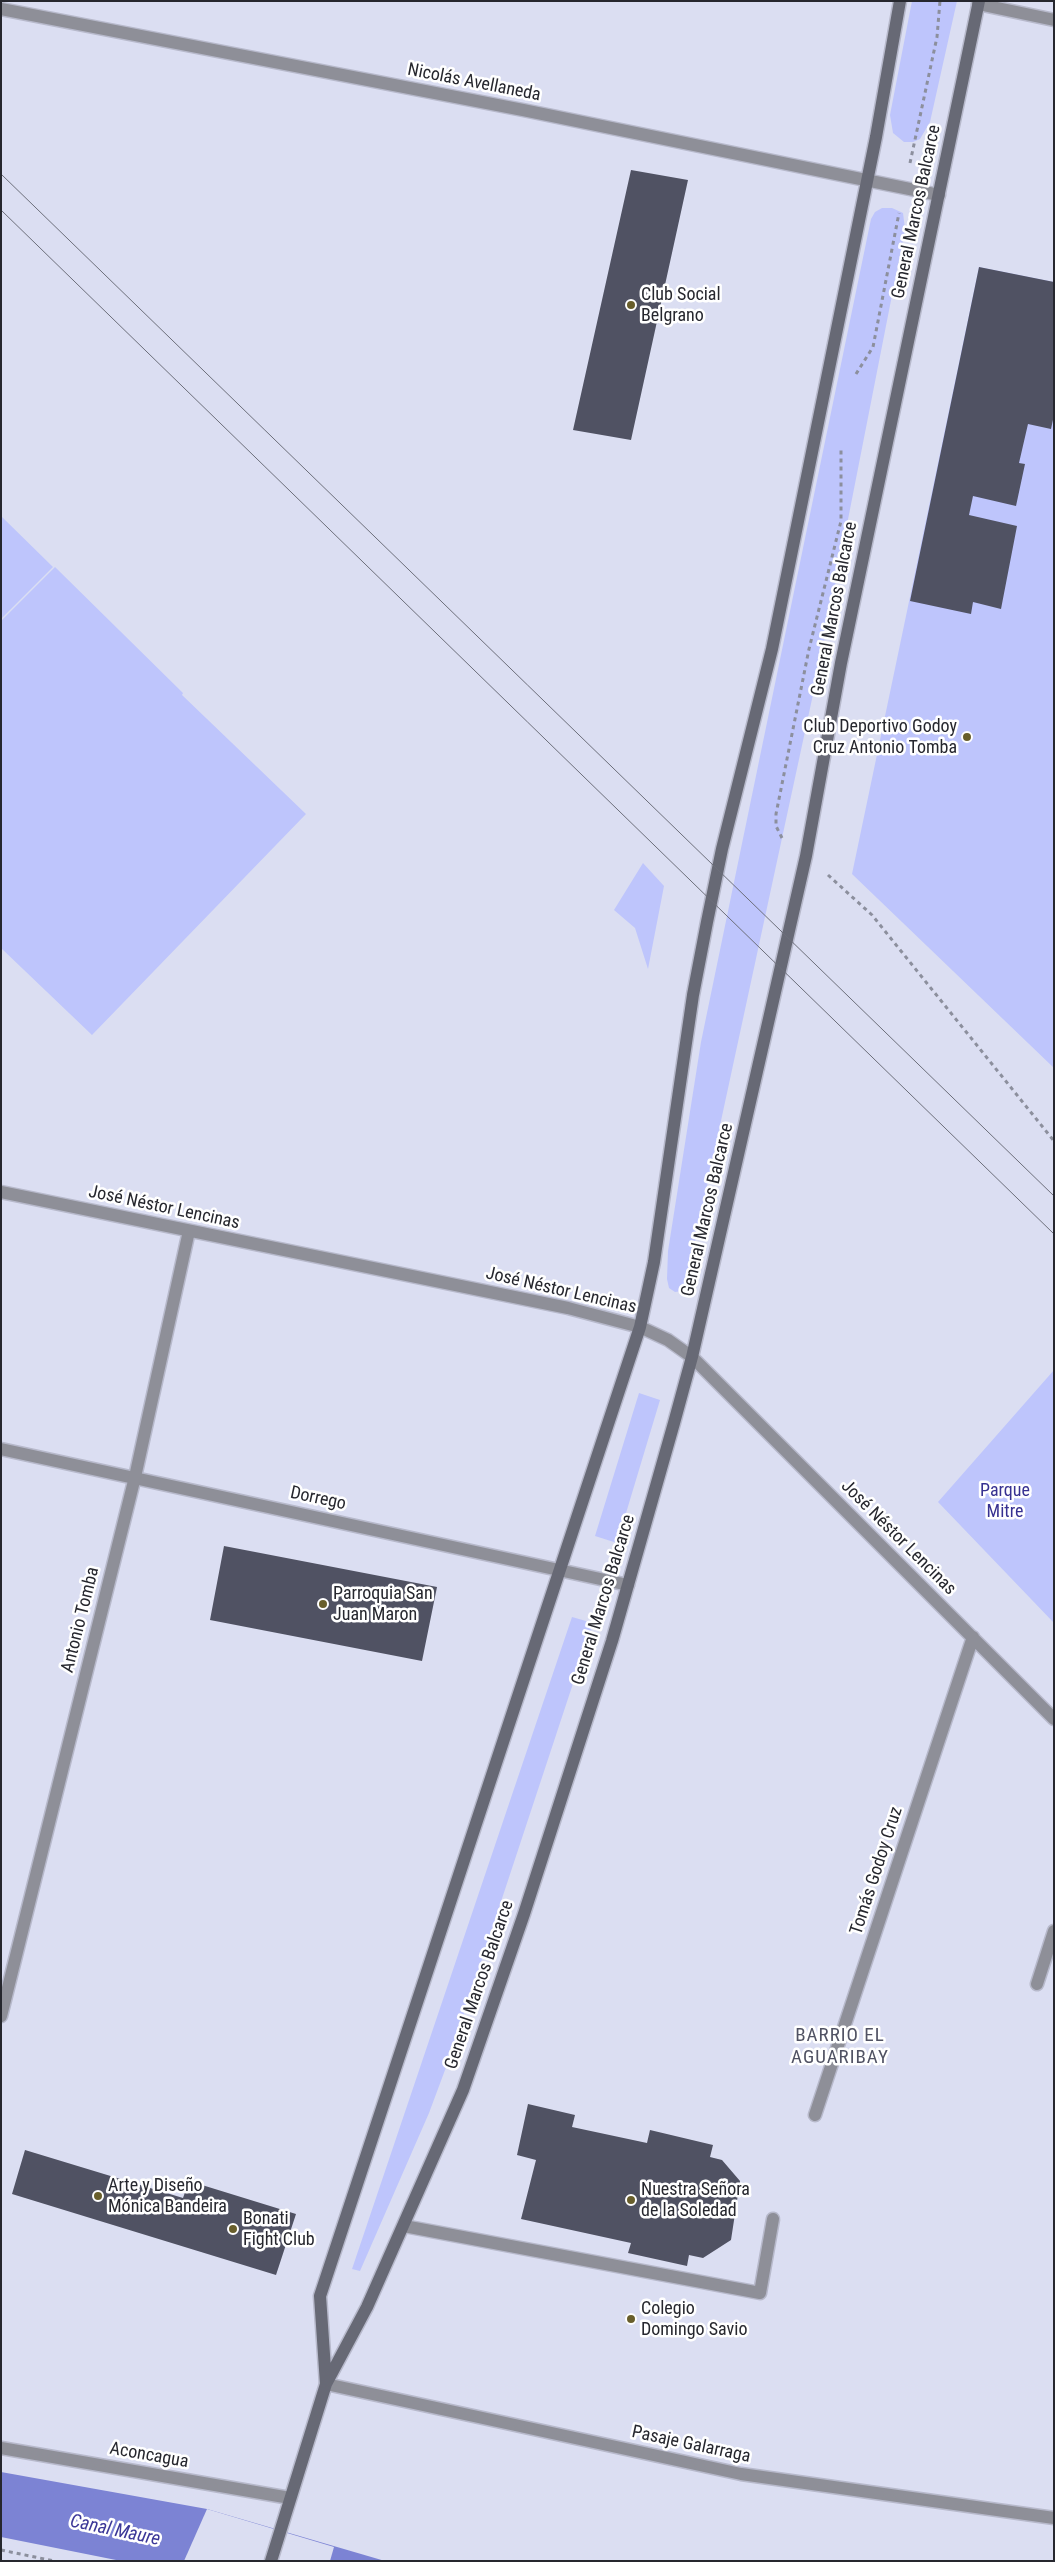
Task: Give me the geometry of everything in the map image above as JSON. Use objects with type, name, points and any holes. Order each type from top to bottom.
[{"type":"main road","name":"General Marcos Balcarce","points":[[326,2384],[320,2296],[640,1327],[654,1262],[693,995],[707,922],[722,849],[772,649],[867,179],[900,1]]},
{"type":"main road","name":"General Marcos Balcarce","points":[[271,2561],[326,2384],[367,2308],[463,2090],[530,1895],[628,1585],[692,1357],[806,856],[841,663],[979,3]]},
{"type":"street","points":[[979,3],[1054,20]]},
{"type":"street","name":"Nicolás Avellaneda","points":[[1,9],[867,179],[939,195]]},
{"type":"street","name":"José Néstor Lencinas","points":[[1,1192],[568,1308],[640,1327],[668,1340],[692,1357],[1054,1719]]},
{"type":"street","name":"Antonio Tomba","points":[[1,2016],[134,1477],[189,1231]]},
{"type":"street","name":"Dorrego","points":[[1,1449],[628,1585]]},
{"type":"street","name":"Tomás Godoy Cruz","points":[[815,2115],[973,1638]]},
{"type":"street","points":[[1037,1984],[1054,1932]]},
{"type":"street","points":[[404,2226],[760,2293],[773,2220]]},
{"type":"street","name":"Pasaje Galarraga","points":[[326,2384],[741,2474],[1054,2518]]},
{"type":"street","name":"Aconcagua","points":[[1,2448],[290,2498]]},
{"type":"path","points":[[1,2550],[54,2561]]},
{"type":"green space","points":[[912,1],[957,1],[930,122],[920,139],[913,142],[904,142],[893,133],[890,115]]},
{"type":"green space","points":[[882,208],[892,208],[903,213],[905,229],[820,662],[686,1283],[682,1291],[675,1292],[669,1288],[667,1279],[668,1251],[701,1042],[871,219],[875,212]]},
{"type":"green space","name":"Club Deportivo Godoy Cruz Antonio Tomba","points":[[979,267],[1054,282],[1054,1068],[852,874]]},
{"type":"green space","points":[[1,516],[53,567],[1,619]]},
{"type":"green space","points":[[55,567],[183,693],[182,695],[306,814],[92,1035],[1,948],[1,621]]},
{"type":"green space","points":[[643,863],[664,886],[648,969],[635,928],[614,910]]},
{"type":"green space","name":"Parque Mitre","points":[[1054,1370],[1054,1623],[938,1502]]},
{"type":"green space","points":[[639,1393],[660,1400],[617,1543],[595,1536]]},
{"type":"green space","points":[[572,1617],[593,1623],[448,2062],[429,2113],[360,2271],[352,2269]]},
{"type":"water","name":"Canal Maure","points":[[1,2472],[207,2509],[385,2561],[121,2561],[1,2537]]},
{"type":"pier","points":[[207,2509],[334,2547],[330,2561],[184,2561]]},
{"type":"building","name":"Club Social Belgrano","points":[[631,170],[688,180],[631,440],[573,430]]},
{"type":"building","points":[[979,267],[1054,282],[1054,415],[1051,429],[1028,424],[1019,463],[1025,464],[1016,506],[973,496],[969,515],[1017,526],[1001,609],[973,602],[971,614],[910,601]]},
{"type":"building","name":"Parroquia San Juan Maron","points":[[224,1546],[437,1587],[422,1661],[210,1620]]},
{"type":"building","name":"Nuestra Señora de la Soledad","points":[[528,2104],[575,2115],[572,2127],[647,2143],[650,2130],[713,2145],[710,2157],[722,2160],[740,2181],[731,2240],[703,2258],[689,2255],[687,2266],[628,2253],[631,2243],[521,2219],[536,2160],[517,2155]]},
{"type":"building","points":[[25,2150],[183,2198],[189,2181],[296,2214],[276,2275],[12,2194]]},
{"type":"tram line","points":[[1,174],[1054,1196]]},
{"type":"tram line","points":[[1,210],[1054,1234]]},
{"type":"place","name":"Club Social Belgrano","points":[[631,305]]},
{"type":"place","name":"Club Deportivo Godoy Cruz Antonio Tomba","points":[[967,737]]},
{"type":"place","name":"Parroquia San Juan Maron","points":[[323,1604]]},
{"type":"place","name":"Arte y Diseño Mónica Bandeira","points":[[98,2196]]},
{"type":"place","name":"Nuestra Señora de la Soledad","points":[[631,2200]]},
{"type":"place","name":"Bonati Fight Club","points":[[233,2229]]},
{"type":"place","name":"Colegio Domingo Savio","points":[[631,2319]]},
{"type":"district","name":"BARRIO EL AGUARIBAY","points":[[840,2047]]}]
